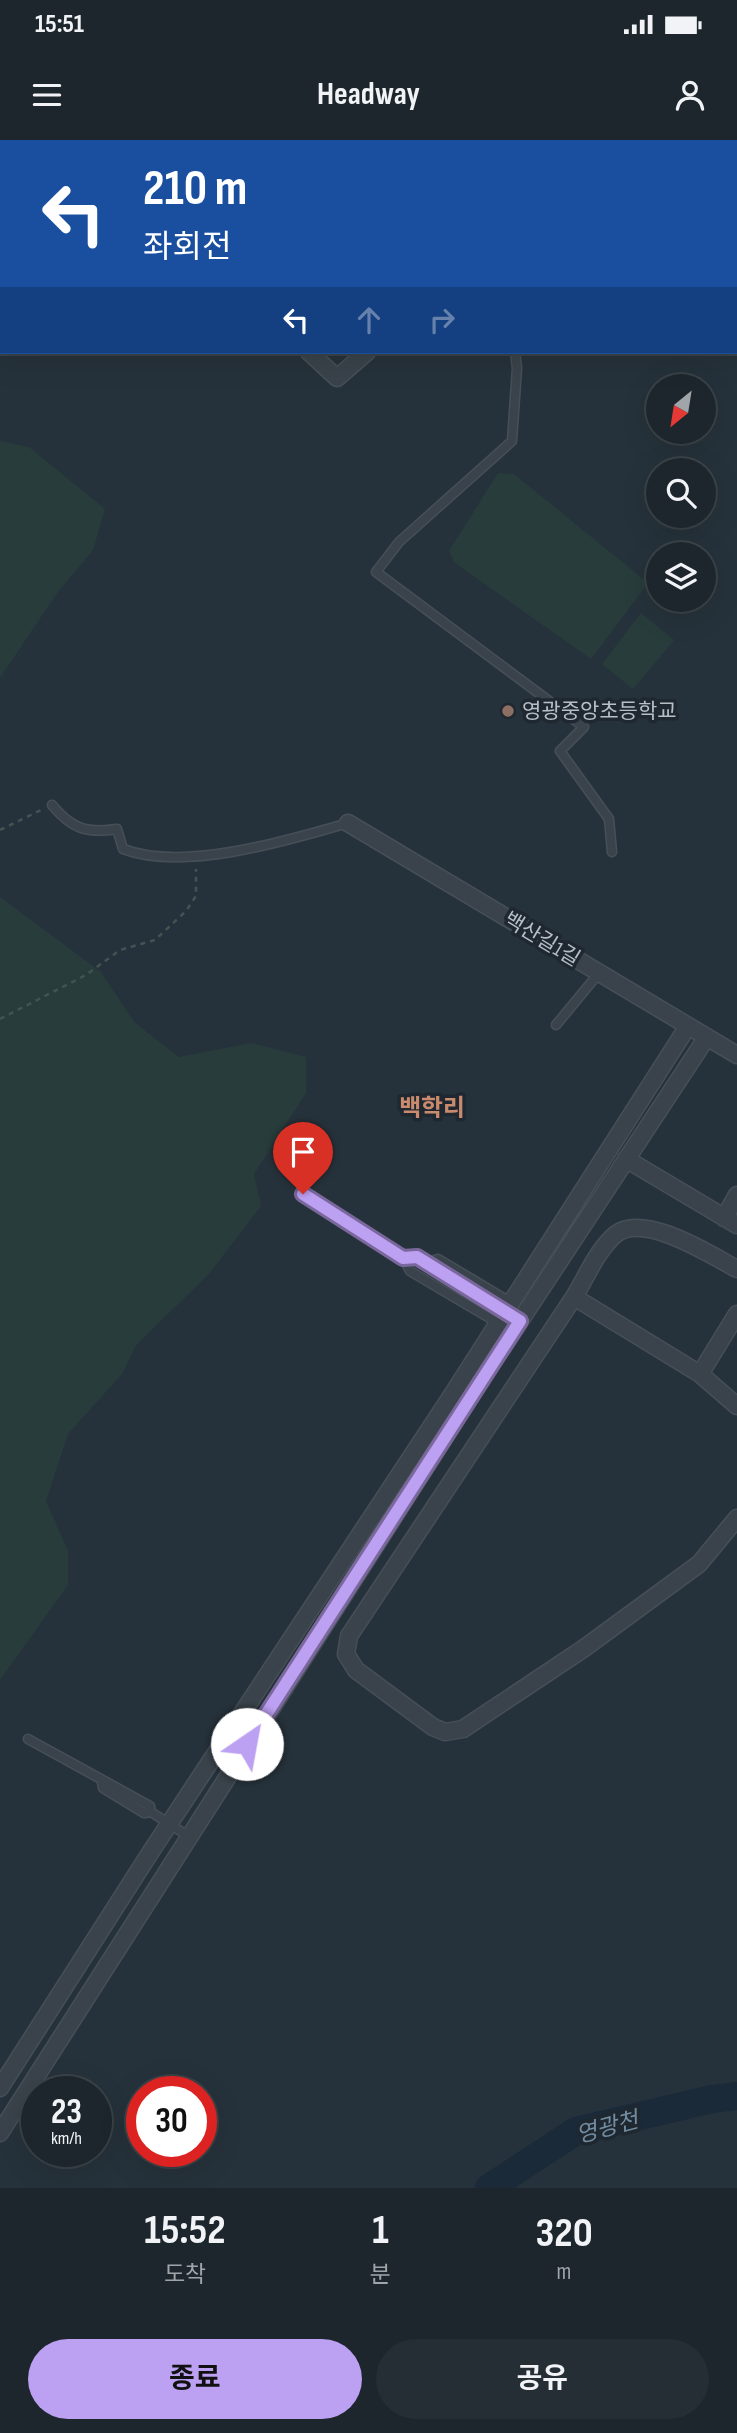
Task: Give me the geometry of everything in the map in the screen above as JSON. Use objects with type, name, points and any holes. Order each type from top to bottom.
[{"type":"street","points":[[311,354],[337,378],[365,354]]},
{"type":"street","name":"백산길1길","points":[[348,823],[737,1055]]},
{"type":"street","points":[[0,2088],[688,1026]]},
{"type":"street","points":[[0,2133],[519,1322],[707,1037]]},
{"type":"street","points":[[626,1159],[730,1221],[737,1195]]},
{"type":"street","points":[[737,1269],[666,1233],[645,1229],[619,1231],[602,1248],[574,1297],[349,1636],[346,1654],[356,1670],[433,1727],[445,1732],[463,1729],[583,1649],[699,1564],[737,1518]]},
{"type":"street","points":[[574,1297],[699,1374],[737,1406]]},
{"type":"street","points":[[699,1374],[737,1314]]},
{"type":"lane","points":[[515,354],[517,368],[512,441],[399,542],[376,572],[584,727],[560,751],[609,819],[612,852]]},
{"type":"lane","points":[[52,805],[67,823],[99,832],[117,829],[123,849],[134,853],[195,856],[278,843],[348,823]]},
{"type":"lane","points":[[556,1025],[599,973]]},
{"type":"lane","points":[[303,1194],[403,1258],[410,1271],[505,1312],[519,1322]]},
{"type":"lane","points":[[403,1258],[417,1257],[427,1263],[438,1259],[519,1322]]},
{"type":"lane","points":[[28,1740],[150,1806],[151,1812],[188,1836]]},
{"type":"path","points":[[0,830],[52,805]]},
{"type":"path","points":[[0,1019],[86,975],[120,950],[155,940],[196,896],[195,856]]},
{"type":"green space","points":[[0,441],[29,447],[105,509],[93,550],[57,593],[0,678]]},
{"type":"green space","points":[[498,473],[514,474],[646,581],[646,586],[591,659],[455,563],[449,551]]},
{"type":"green space","points":[[641,613],[674,640],[633,689],[602,664]]},
{"type":"green space","points":[[0,897],[101,972],[135,1023],[179,1057],[251,1043],[306,1057],[306,1093],[254,1174],[261,1206],[209,1274],[136,1345],[122,1374],[68,1434],[46,1501],[68,1551],[68,1585],[0,1680]]},
{"type":"waterway","name":"영광천","points":[[489,2188],[576,2131],[712,2099],[737,2096]]},
{"type":"place","name":"영광중앙초등학교","points":[[508,711]]},
{"type":"district","name":"백학리","points":[[432,1108]]},
{"type":"route","points":[[247,1744],[520,1321],[417,1257],[403,1258],[303,1194]]}]
